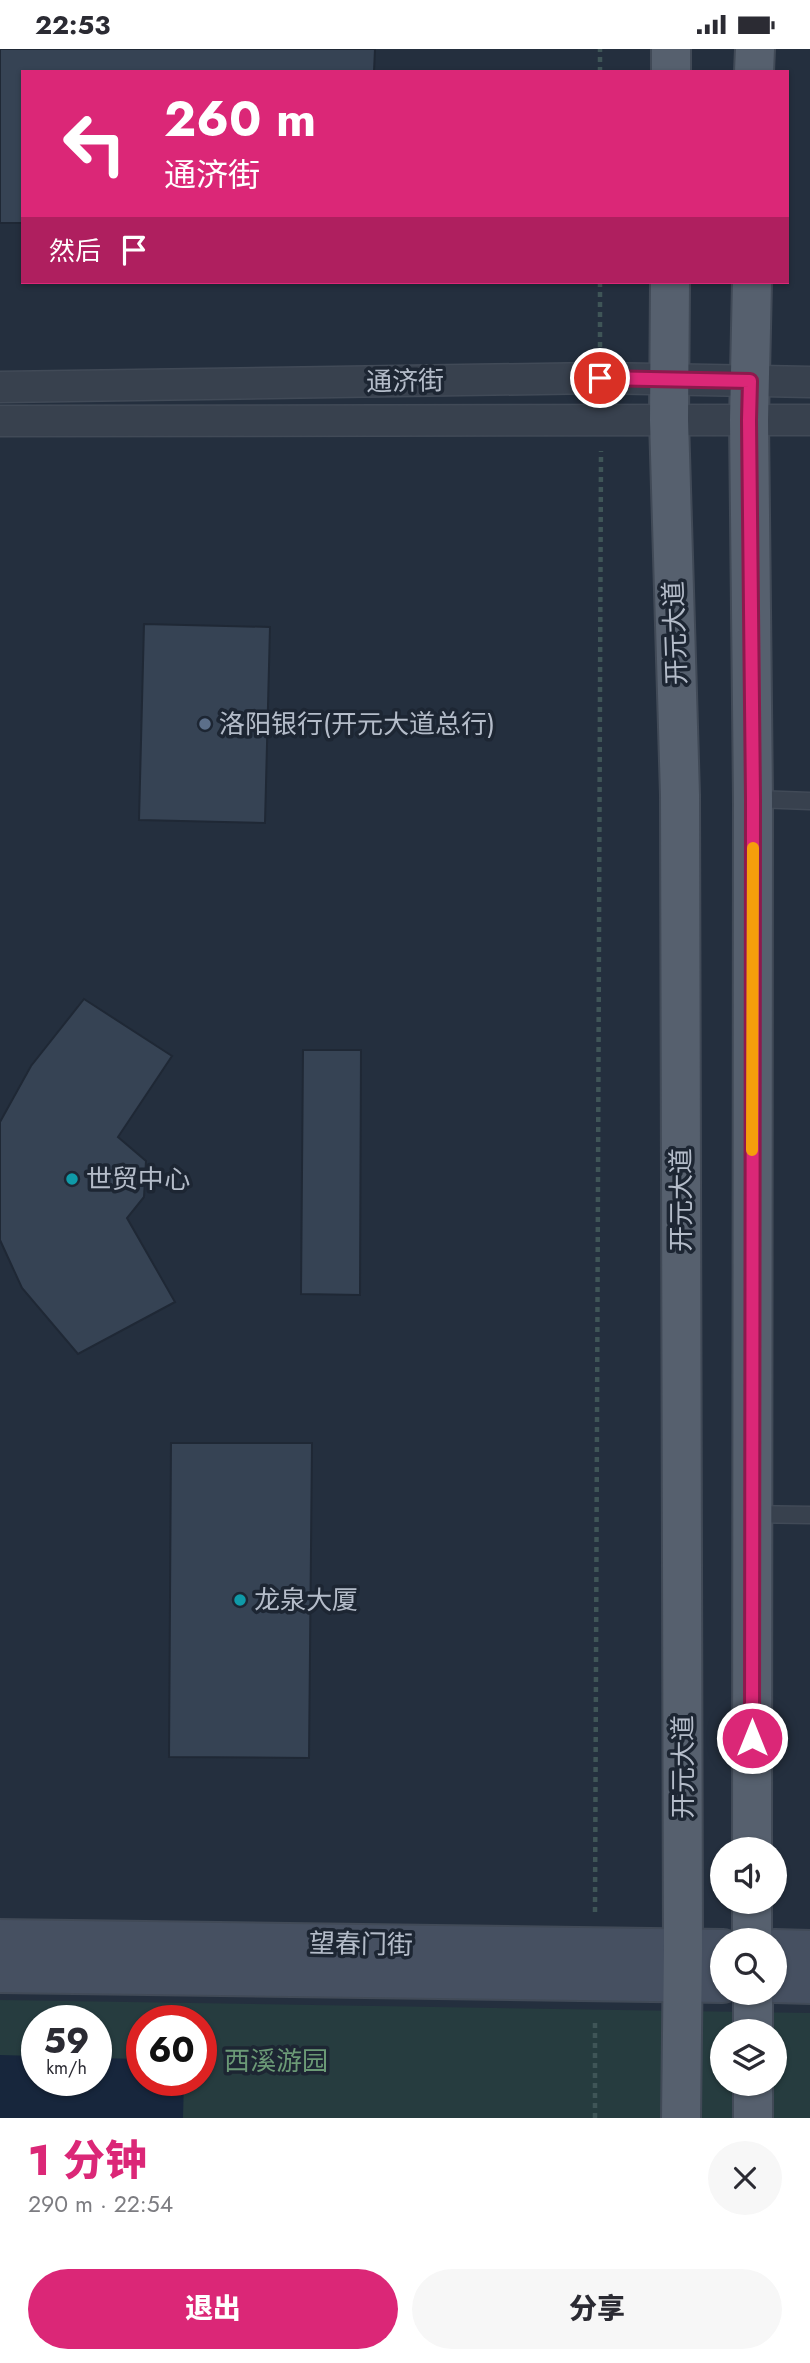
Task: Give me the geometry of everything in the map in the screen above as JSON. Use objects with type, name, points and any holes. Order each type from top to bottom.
[{"type":"main road","points":[[671,49],[671,70]]},
{"type":"main road","points":[[754,70],[755,49]]},
{"type":"main road","name":"开元大道","points":[[670,284],[669,420],[680,795],[683,1966],[681,2118]]},
{"type":"main road","points":[[752,284],[749,420],[753,799],[752,1837]]},
{"type":"main road","points":[[753,2096],[753,2118]]},
{"type":"street","name":"通济街","points":[[0,387],[600,378],[810,381]]},
{"type":"street","name":"通济街","points":[[0,421],[810,420]]},
{"type":"street","name":"望春门街","points":[[0,1939],[595,1965]]},
{"type":"street","points":[[787,1949],[810,1950]]},
{"type":"street","name":"望春门街","points":[[683,1966],[710,1955]]},
{"type":"street","name":"望春门街","points":[[0,1973],[595,1965],[683,1966],[710,1977]]},
{"type":"street","points":[[787,1983],[810,1984]]},
{"type":"lane","points":[[753,799],[810,801]]},
{"type":"lane","points":[[751,1514],[810,1515]]},
{"type":"path","points":[[600,49],[600,70]]},
{"type":"path","points":[[600,284],[600,378]]},
{"type":"path","points":[[595,2118],[601,419]]},
{"type":"green space","name":"西溪游园","points":[[0,2000],[810,2013],[810,2118],[0,2118]]},
{"type":"water","points":[[0,2055],[21,2056],[21,2096],[112,2096],[112,2058],[126,2059],[126,2096],[184,2096],[183,2118],[0,2118]]},
{"type":"building","points":[[0,49],[375,49],[374,70],[21,70],[21,223],[0,223]]},
{"type":"building","name":"洛阳银行(开元大道总行)","points":[[144,624],[270,627],[265,823],[139,820]]},
{"type":"building","name":"世贸中心","points":[[84,999],[172,1056],[118,1137],[146,1161],[144,1197],[127,1218],[175,1302],[78,1354],[22,1288],[0,1240],[0,1122],[31,1066]]},
{"type":"building","points":[[303,1050],[361,1050],[360,1295],[301,1294]]},
{"type":"building","name":"龙泉大厦","points":[[171,1443],[312,1443],[309,1758],[169,1757]]},
{"type":"slow traffic","points":[[752,1150],[753,848]]},
{"type":"place","name":"洛阳银行(开元大道总行)","points":[[205,724]]},
{"type":"place","name":"世贸中心","points":[[72,1179]]},
{"type":"place","name":"龙泉大厦","points":[[240,1600]]},
{"type":"route","points":[[600,378],[750,381],[753,799],[752,1738]]}]
